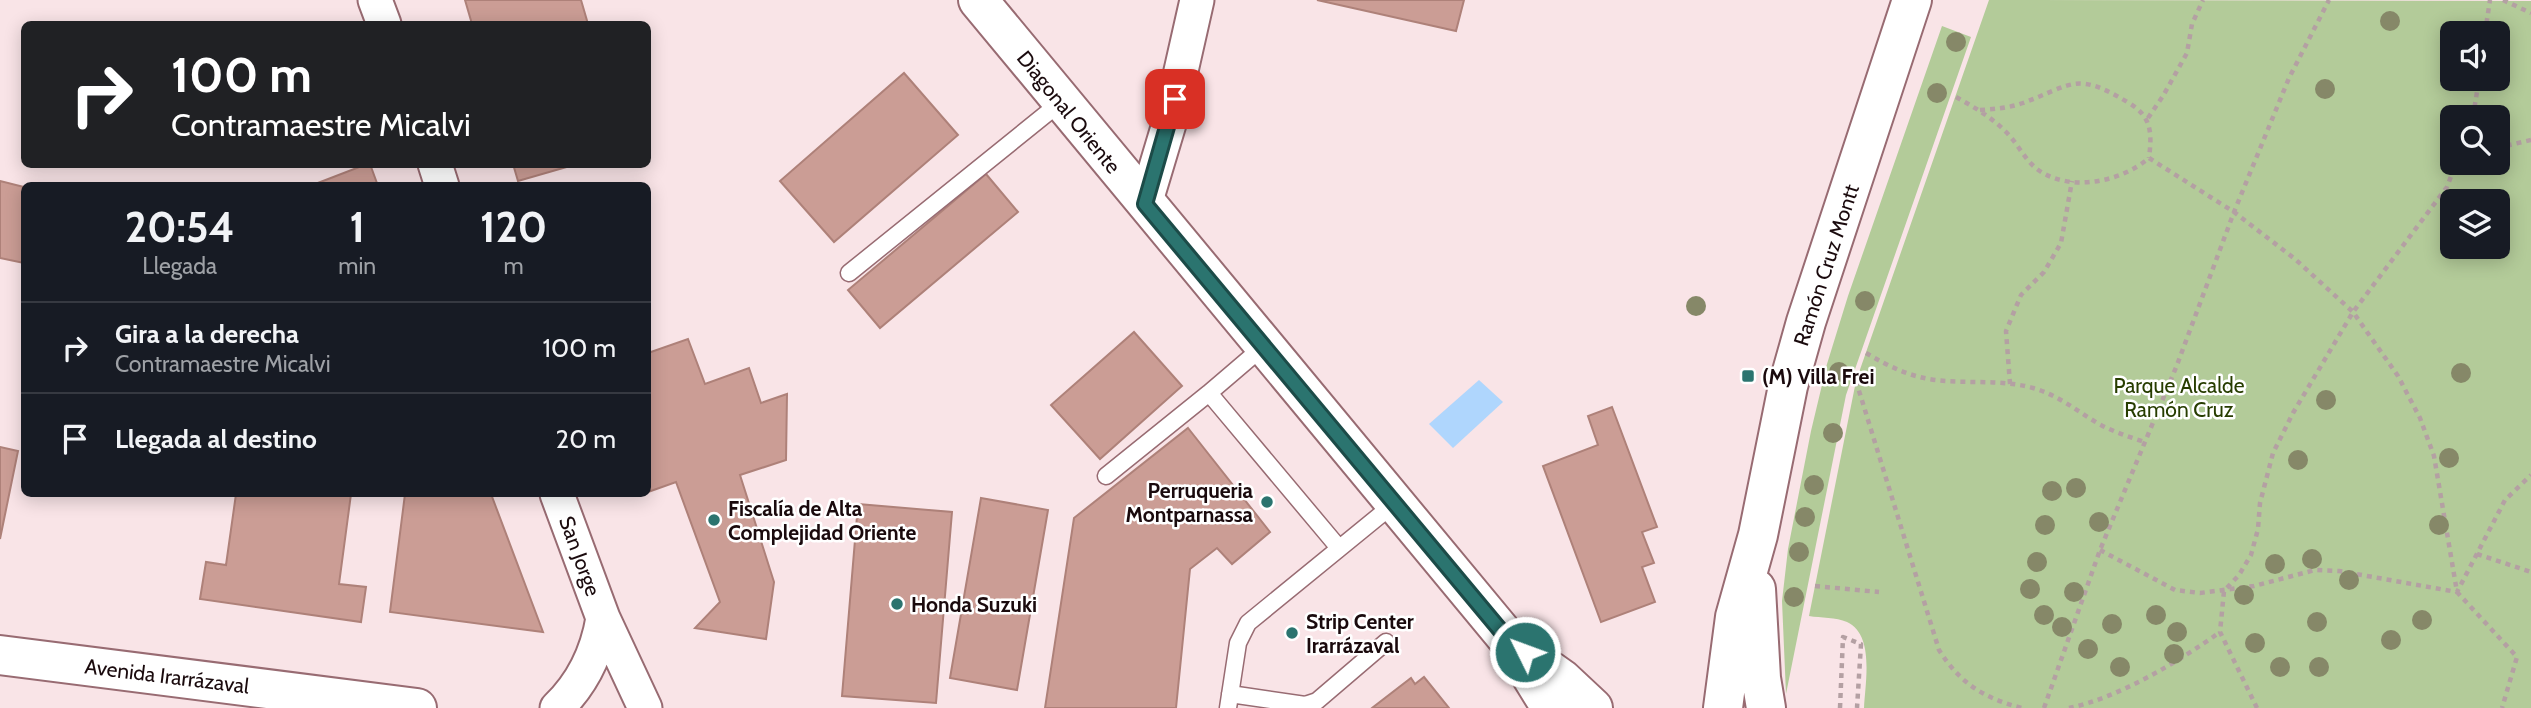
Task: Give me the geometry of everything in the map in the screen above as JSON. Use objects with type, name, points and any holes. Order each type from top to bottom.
[{"type":"main road","name":"Diagonal Oriente","points":[[978,0],[1511,643],[1551,708]]},
{"type":"main road","name":"Ramón Cruz Montt","points":[[1723,708],[1735,617],[1758,535],[1788,386],[1806,322],[1912,0]]},
{"type":"main road","name":"Ramón Cruz Montt","points":[[1758,535],[1757,612],[1761,678],[1766,708]]},
{"type":"main road","name":"Diagonal Oriente","points":[[1511,643],[1562,679],[1593,708]]},
{"type":"main road","name":"Avenida Irarrázaval","points":[[0,655],[416,708]]},
{"type":"street","points":[[375,0],[383,21]]},
{"type":"street","points":[[1145,204],[1169,124],[1197,0]]},
{"type":"street","name":"San Jorge","points":[[558,497],[603,618],[645,708]]},
{"type":"street","name":"San Jorge","points":[[556,708],[575,689],[591,661],[603,618]]},
{"type":"lane","points":[[849,272],[1061,102]]},
{"type":"lane","points":[[1106,477],[1264,346]]},
{"type":"lane","points":[[1209,393],[1339,548]]},
{"type":"lane","points":[[1386,642],[1317,701],[1304,705],[1229,701],[1238,643],[1248,624],[1395,503]]},
{"type":"path","points":[[2147,118],[2184,60],[2192,24],[2203,0]]},
{"type":"path","points":[[2044,708],[2100,550],[2202,302],[2234,212],[2289,78],[2329,0]]},
{"type":"path","points":[[2487,21],[2490,0]]},
{"type":"path","points":[[2503,0],[2531,13]]},
{"type":"path","points":[[1956,97],[2007,132],[2038,169],[2053,177],[2096,182],[2119,177],[2137,169],[2149,158],[2152,135],[2147,118],[2136,107],[2098,86],[2078,83],[2060,86],[2024,103],[1980,111]]},
{"type":"path","points":[[2510,145],[2531,140]]},
{"type":"path","points":[[2149,158],[2234,212],[2295,258],[2353,312],[2398,376],[2420,418],[2434,456],[2457,592],[2517,657],[2502,708]]},
{"type":"path","points":[[2257,708],[2220,632],[2224,591],[2252,555],[2260,503],[2273,453],[2353,312],[2447,187],[2452,175]]},
{"type":"path","points":[[2010,384],[2006,331],[2021,295],[2044,272],[2061,243],[2071,180]]},
{"type":"path","points":[[1866,353],[1914,377],[2033,388],[2059,399],[2115,432],[2145,442]]},
{"type":"path","points":[[1856,381],[1939,650],[1953,672],[1980,692],[2022,708]]},
{"type":"path","points":[[2457,592],[2505,500],[2531,475]]},
{"type":"path","points":[[2100,550],[2175,590],[2200,593],[2224,591],[2315,570],[2339,571],[2457,592]]},
{"type":"path","points":[[2477,554],[2531,572]]},
{"type":"path","points":[[1815,586],[1879,592]]},
{"type":"path","points":[[2069,708],[2137,682],[2198,648],[2220,632]]},
{"type":"path","points":[[1840,708],[1843,637],[1861,644],[1857,708]]},
{"type":"green space","name":"Parque Alcalde Ramón Cruz","points":[[1989,0],[2531,1],[2531,708],[1864,708],[1866,660],[1862,637],[1856,628],[1847,622],[1809,616],[1856,381]]},
{"type":"green space","points":[[1942,26],[1971,37],[1846,395],[1786,694],[1782,601],[1788,549],[1811,431],[1827,364],[1848,296]]},
{"type":"water","points":[[1479,380],[1503,402],[1453,448],[1429,424]]},
{"type":"building","points":[[465,0],[581,0],[587,21],[471,21]]},
{"type":"building","points":[[1317,0],[1464,0],[1456,31]]},
{"type":"building","points":[[904,73],[958,135],[834,242],[780,181]]},
{"type":"building","points":[[357,168],[371,168],[377,182],[320,182]]},
{"type":"building","points":[[514,168],[563,168],[518,181]]},
{"type":"building","points":[[986,174],[1018,212],[880,328],[848,290]]},
{"type":"building","points":[[0,181],[21,186],[21,262],[0,258]]},
{"type":"building","points":[[1134,332],[1182,386],[1100,459],[1051,405]]},
{"type":"building","points":[[688,339],[705,384],[749,368],[761,403],[787,394],[786,460],[740,475],[774,582],[766,639],[695,628],[720,602],[676,482],[651,491],[651,352]]},
{"type":"building","points":[[1612,407],[1657,527],[1642,532],[1654,563],[1642,567],[1655,602],[1601,622],[1543,466],[1598,445],[1588,416]]},
{"type":"building","points":[[1188,428],[1270,532],[1232,564],[1217,548],[1190,569],[1176,708],[1045,708],[1074,518]]},
{"type":"building","points":[[0,447],[18,451],[0,539]]},
{"type":"building","points":[[236,497],[351,497],[339,584],[366,587],[361,622],[200,599],[206,562],[226,565]]},
{"type":"building","points":[[405,497],[492,497],[543,632],[390,612]]},
{"type":"building","points":[[981,498],[1048,510],[1017,690],[950,678]]},
{"type":"building","name":"Honda Suzuki","points":[[858,504],[952,512],[936,703],[842,696]]},
{"type":"building","points":[[1424,677],[1449,708],[1372,708],[1411,678],[1415,684]]},
{"type":"place","name":"(M) Villa Frei","points":[[1748,376]]},
{"type":"place","name":"Perruqueria Montparnassa","points":[[1267,502]]},
{"type":"place","name":"Fiscalía de Alta Complejidad Oriente","points":[[714,520]]},
{"type":"place","name":"Honda Suzuki","points":[[897,604]]},
{"type":"place","name":"Strip Center Irarrázaval","points":[[1292,633]]},
{"type":"route","points":[[1175,99],[1145,204],[1511,643],[1525,652]]}]
